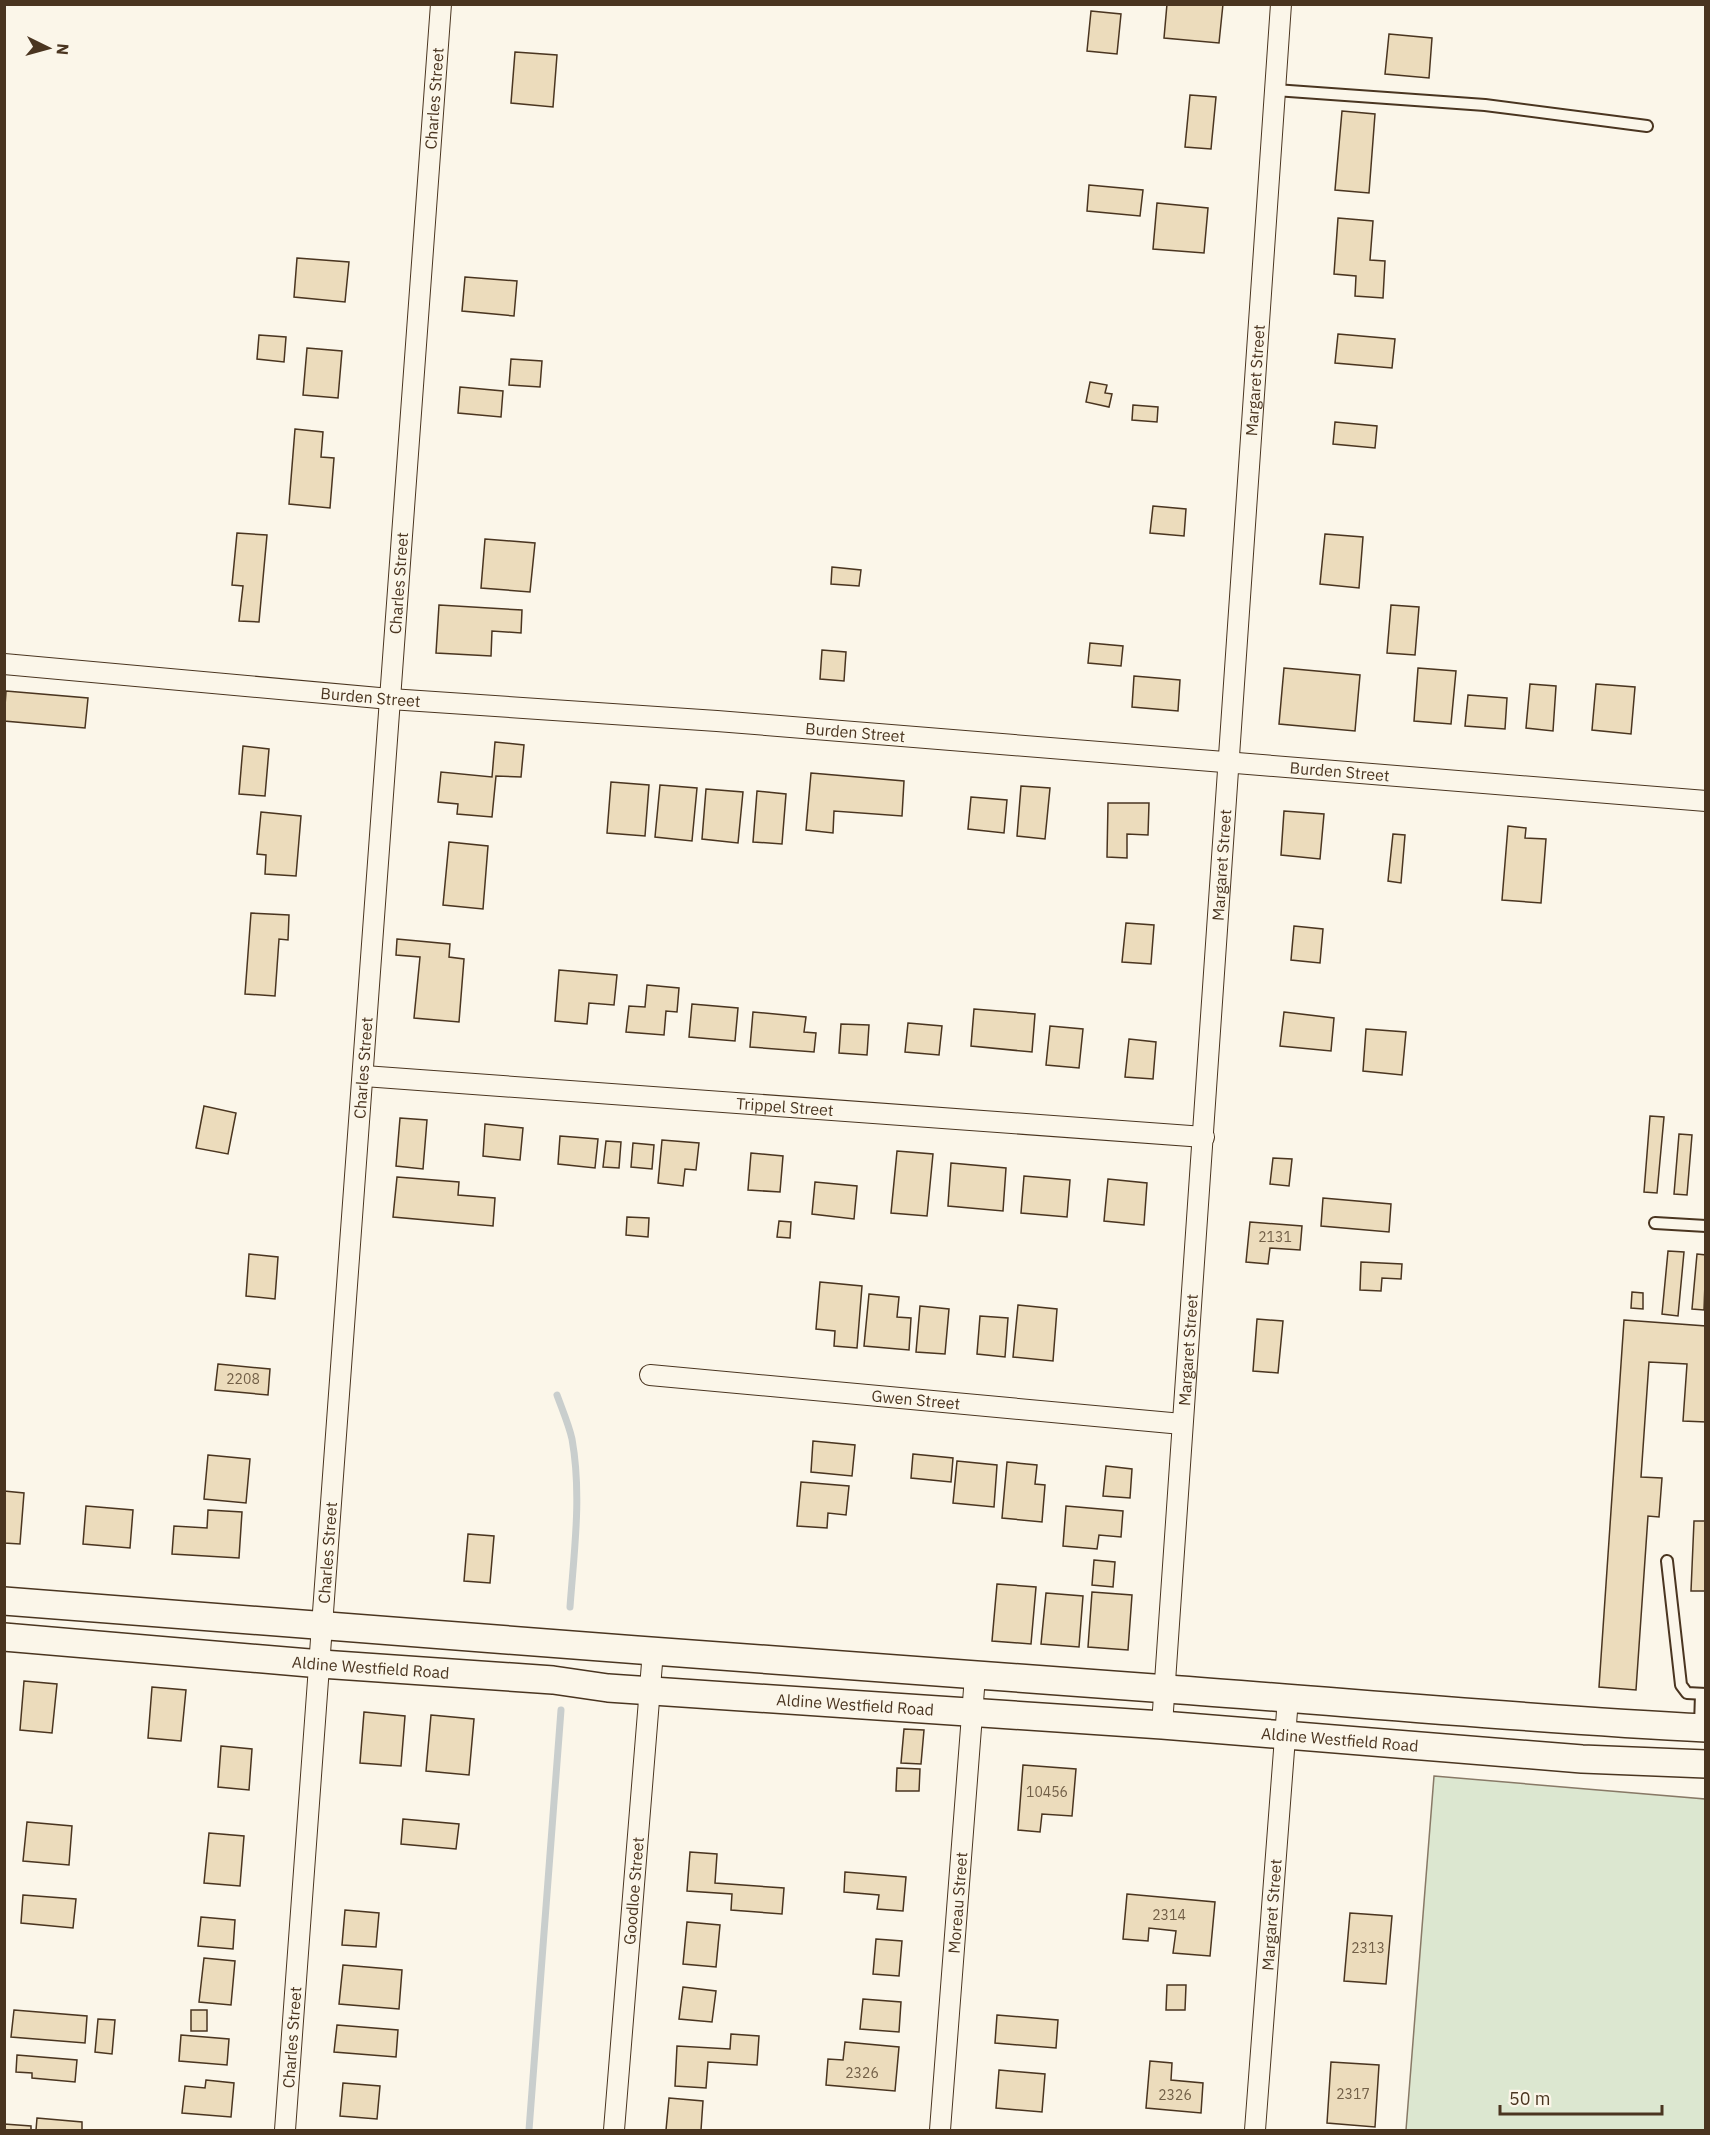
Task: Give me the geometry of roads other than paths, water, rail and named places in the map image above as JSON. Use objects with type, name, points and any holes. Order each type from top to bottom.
[{"type":"main road","points":[[4,1601],[1586,1722],[1703,1728]]},
{"type":"main road","name":"Aldine Westfield Road","points":[[4,1637],[321,1664],[553,1680],[608,1688],[1286,1734],[1582,1759],[1706,1764]]},
{"type":"main road","points":[[1582,1759],[1586,1722]]},
{"type":"street","name":"Charles Street","points":[[285,2130],[321,1664],[441,4]]},
{"type":"street","name":"Margaret Street","points":[[1162,1725],[1281,4]]},
{"type":"street","name":"Burden Street","points":[[4,664],[390,699],[717,721],[1706,801]]},
{"type":"street","name":"Trippel Street","points":[[364,1076],[1204,1137]]},
{"type":"street","name":"Gwen Street","points":[[650,1375],[1182,1424]]},
{"type":"street","name":"Goodloe Street","points":[[614,2130],[653,1651]]},
{"type":"street","name":"Moreau Street","points":[[940,2130],[975,1676]]},
{"type":"street","name":"Margaret Street","points":[[1255,2130],[1288,1698]]},
{"type":"lane","points":[[1275,90],[1485,105],[1647,126]]},
{"type":"lane","points":[[1655,1223],[1706,1226]]},
{"type":"lane","points":[[1667,1561],[1680,1685],[1688,1693],[1703,1694],[1703,1728]]},
{"type":"waterway","points":[[557,1395],[572,1439],[575,1460],[577,1502],[570,1607]]},
{"type":"waterway","points":[[529,2130],[561,1710]]}]
